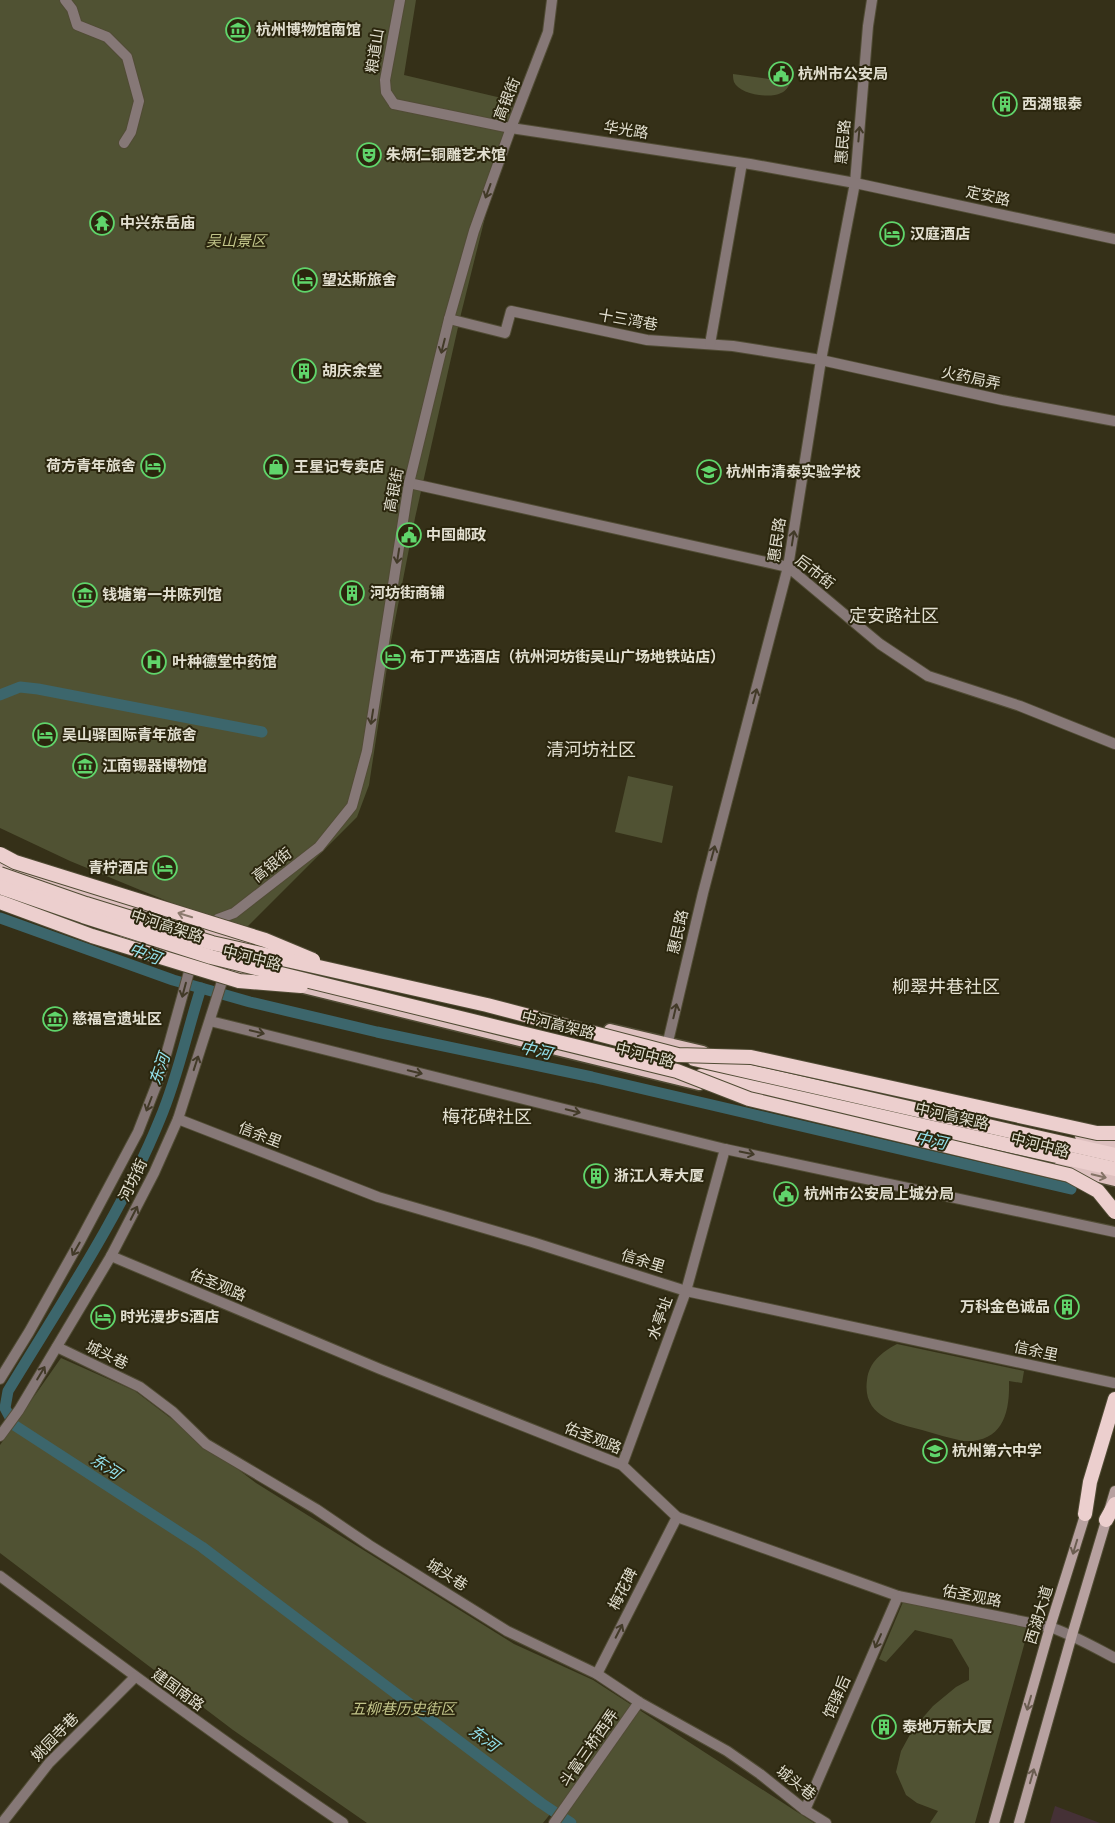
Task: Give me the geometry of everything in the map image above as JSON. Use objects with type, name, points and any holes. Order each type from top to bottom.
[{"type":"highway","points":[[0,854],[24,865],[266,940],[346,974]]},
{"type":"highway","name":"中河高架路","points":[[0,874],[86,904],[212,943],[487,1005],[678,1055],[1115,1155]]},
{"type":"highway","name":"中河高架路","points":[[0,887],[211,957],[677,1071],[1115,1170]]},
{"type":"highway","points":[[0,902],[92,936],[239,981],[342,989]]},
{"type":"highway","points":[[678,1055],[751,1057],[1097,1133],[1115,1133]]},
{"type":"highway","points":[[677,1071],[749,1099],[1069,1175],[1098,1191],[1115,1212]]},
{"type":"highway","points":[[1085,1514],[1090,1482],[1115,1399]]},
{"type":"highway","points":[[1106,1520],[1115,1504]]},
{"type":"main road","name":"中河中路","points":[[0,866],[232,941],[667,1044],[1115,1144]]},
{"type":"main road","name":"中河中路","points":[[0,894],[192,959],[226,968],[659,1075],[880,1124],[1115,1180]]},
{"type":"main road","name":"西湖大道","points":[[994,1823],[1050,1627],[1115,1417]]},
{"type":"main road","points":[[1019,1823],[1115,1491]]},
{"type":"street","points":[[65,0],[72,9],[77,25],[107,37],[127,57],[139,101],[131,132],[124,143]]},
{"type":"street","name":"粮道山","points":[[394,104],[386,92],[384,80],[400,0]]},
{"type":"street","name":"高银街","points":[[205,932],[218,919],[234,913],[319,847],[352,806],[367,751],[409,483],[449,319],[474,231],[548,32],[552,0]]},
{"type":"street","name":"惠民路","points":[[659,1075],[703,893],[788,567],[821,360],[855,182],[868,26],[872,0]]},
{"type":"street","name":"华光路","points":[[394,104],[511,128],[855,182]]},
{"type":"street","points":[[710,344],[742,163]]},
{"type":"street","name":"定安路","points":[[855,182],[1115,239]]},
{"type":"street","name":"十三湾巷","points":[[449,319],[505,333],[511,311],[647,340],[733,346],[821,360]]},
{"type":"street","name":"火药局弄","points":[[821,360],[1002,400],[1115,421]]},
{"type":"street","name":"后市街","points":[[409,483],[788,567],[880,644],[928,676],[1020,706],[1115,744]]},
{"type":"street","name":"河坊街","points":[[1,1435],[16,1415],[111,1256],[154,1173],[178,1119],[211,1018],[232,941],[234,913]]},
{"type":"street","name":"河坊街","points":[[0,1378],[29,1332],[138,1132],[161,1072],[192,959],[205,932]]},
{"type":"street","points":[[211,1018],[725,1149],[1115,1232]]},
{"type":"street","name":"信余里","points":[[178,1119],[378,1197],[532,1242],[686,1291],[1114,1383]]},
{"type":"street","name":"水亭址","points":[[622,1465],[686,1291],[725,1149]]},
{"type":"street","name":"佑圣观路","points":[[111,1256],[380,1369],[622,1465],[677,1517],[898,1596],[1050,1627],[1072,1635],[1115,1658]]},
{"type":"street","name":"城头巷","points":[[57,1347],[140,1387],[173,1412],[206,1444],[316,1509],[369,1545],[507,1631],[597,1674],[639,1702],[727,1752],[760,1774],[805,1810],[826,1823]]},
{"type":"street","name":"梅花碑","points":[[597,1674],[677,1517]]},
{"type":"street","name":"建国南路","points":[[0,1576],[135,1677],[343,1823]]},
{"type":"street","name":"馆驿后","points":[[805,1810],[898,1596]]},
{"type":"street","name":"姚园寺巷","points":[[2,1823],[48,1763],[135,1677]]},
{"type":"street","name":"斗富三桥西弄","points":[[554,1823],[639,1702]]},
{"type":"shaded area","points":[[1055,1806],[1100,1823],[1050,1823]]},
{"type":"green space","name":"吴山景区","points":[[0,0],[416,0],[404,75],[514,101],[461,314],[415,518],[391,641],[369,785],[357,817],[242,932],[70,861],[0,828]]},
{"type":"green space","points":[[733,74],[791,82],[786,90],[769,96],[742,90],[734,82]]},
{"type":"green space","points":[[628,776],[673,786],[662,843],[615,832]]},
{"type":"green space","points":[[897,1344],[1024,1371],[1022,1383],[1009,1381],[1008,1405],[1001,1424],[995,1432],[987,1437],[963,1441],[891,1421],[875,1410],[867,1392],[870,1368],[886,1350]]},
{"type":"green space","name":"五柳巷历史街区","points":[[61,1358],[135,1391],[256,1483],[514,1644],[593,1680],[814,1823],[577,1823],[555,1808],[543,1823],[367,1823],[233,1730],[0,1553],[0,1445]]},
{"type":"green space","points":[[903,1602],[1029,1627],[975,1823],[930,1823],[938,1811],[917,1803],[906,1795],[896,1772],[901,1751],[913,1729],[933,1706],[956,1687],[969,1680],[969,1668],[952,1639],[915,1630],[886,1662],[879,1659]]},
{"type":"waterway","points":[[0,695],[20,687],[38,689],[262,732]]},
{"type":"waterway","name":"中河","points":[[0,918],[173,980],[250,1002],[377,1032],[592,1077],[1071,1189]]},
{"type":"waterway","name":"东河","points":[[201,988],[172,1087],[144,1155],[90,1258],[8,1391],[5,1408],[14,1425],[202,1547],[541,1803],[571,1823]]},
{"type":"place","name":"杭州博物馆南馆","points":[[238,30]]},
{"type":"place","name":"杭州市公安局","points":[[781,74]]},
{"type":"place","name":"西湖银泰","points":[[1005,104]]},
{"type":"place","name":"朱炳仁铜雕艺术馆","points":[[369,155]]},
{"type":"place","name":"中兴东岳庙","points":[[102,223]]},
{"type":"place","name":"汉庭酒店","points":[[892,234]]},
{"type":"place","name":"望达斯旅舍","points":[[305,280]]},
{"type":"place","name":"胡庆余堂","points":[[304,371]]},
{"type":"place","name":"荷方青年旅舍","points":[[153,466]]},
{"type":"place","name":"王星记专卖店","points":[[276,467]]},
{"type":"place","name":"杭州市清泰实验学校","points":[[709,472]]},
{"type":"place","name":"中国邮政","points":[[409,535]]},
{"type":"place","name":"河坊街商铺","points":[[352,593]]},
{"type":"place","name":"钱塘第一井陈列馆","points":[[85,595]]},
{"type":"place","name":"布丁严选酒店（杭州河坊街吴山广场地铁站店）","points":[[393,657]]},
{"type":"place","name":"叶种德堂中药馆","points":[[154,662]]},
{"type":"place","name":"吴山驿国际青年旅舍","points":[[45,735]]},
{"type":"place","name":"江南锡器博物馆","points":[[85,766]]},
{"type":"place","name":"青柠酒店","points":[[165,868]]},
{"type":"place","name":"慈福宫遗址区","points":[[55,1019]]},
{"type":"place","name":"浙江人寿大厦","points":[[596,1176]]},
{"type":"place","name":"杭州市公安局上城分局","points":[[786,1194]]},
{"type":"place","name":"万科金色诚品","points":[[1067,1307]]},
{"type":"place","name":"时光漫步S酒店","points":[[103,1317]]},
{"type":"place","name":"杭州第六中学","points":[[935,1451]]},
{"type":"place","name":"泰地万新大厦","points":[[884,1727]]},
{"type":"district","name":"定安路社区","points":[[894,616]]},
{"type":"district","name":"清河坊社区","points":[[591,750]]},
{"type":"district","name":"柳翠井巷社区","points":[[946,987]]},
{"type":"district","name":"梅花碑社区","points":[[487,1117]]}]
